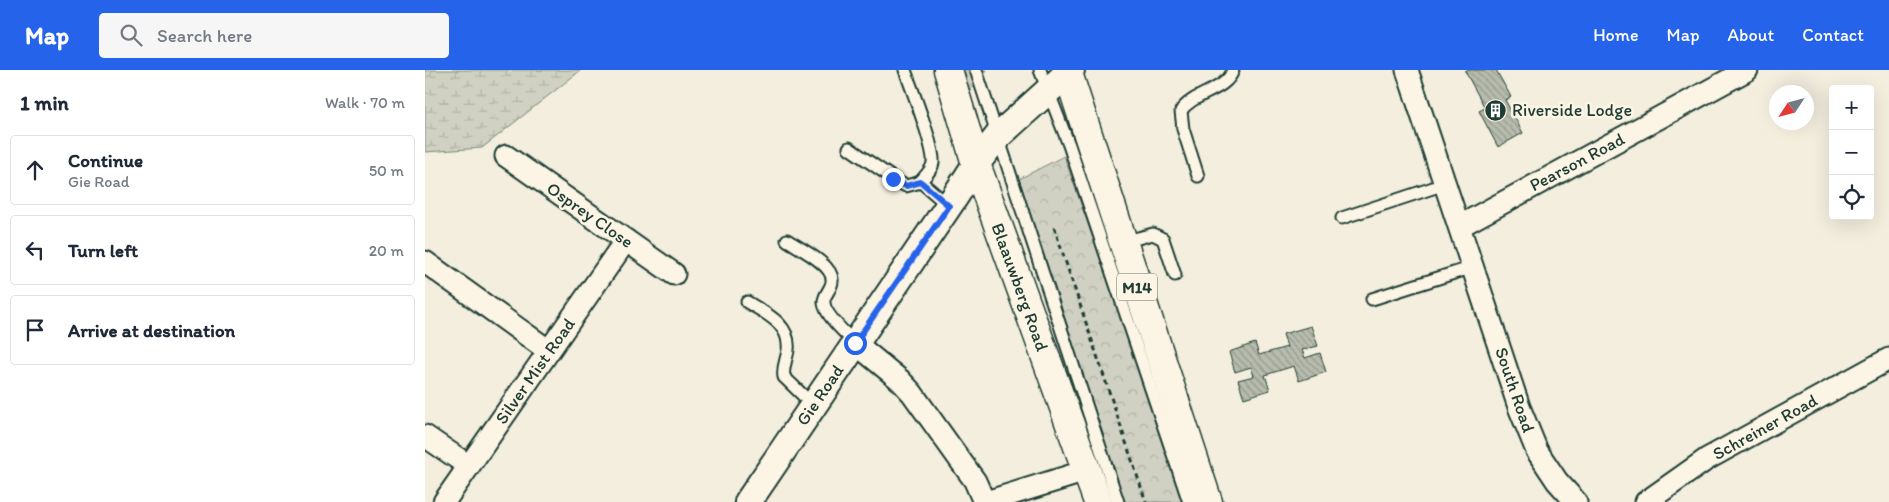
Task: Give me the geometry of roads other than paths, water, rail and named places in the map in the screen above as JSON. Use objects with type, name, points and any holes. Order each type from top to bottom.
[{"type":"main road","name":"Blaauwberg Road","points":[[948,70],[976,164],[1098,502]]},
{"type":"main road","name":"M14","points":[[1069,71],[1208,502]]},
{"type":"street","name":"South Road","points":[[1407,70],[1519,407],[1537,451],[1557,481],[1576,502]]},
{"type":"street","name":"Pearson Road","points":[[1460,226],[1747,70]]},
{"type":"street","name":"Gie Road","points":[[748,502],[976,164],[1043,80],[1069,71]]},
{"type":"street","name":"Osprey Close","points":[[506,156],[675,274]]},
{"type":"street","name":"Silver Mist Road","points":[[444,502],[626,240]]},
{"type":"street","points":[[425,262],[549,351]]},
{"type":"street","points":[[855,343],[912,393],[975,481],[985,502],[1086,471]]},
{"type":"street","name":"Schreiner Road","points":[[1646,502],[1707,459],[1889,359]]},
{"type":"street","points":[[425,436],[469,466]]},
{"type":"lane","points":[[849,148],[906,186],[921,182],[930,170],[933,160],[930,145],[905,70]]},
{"type":"lane","points":[[976,70],[1118,502]]},
{"type":"lane","points":[[1198,176],[1183,129],[1181,111],[1187,104],[1225,82],[1233,70]]},
{"type":"lane","points":[[1043,80],[1069,145],[1189,502]]},
{"type":"lane","points":[[921,182],[949,206]]},
{"type":"lane","points":[[1342,218],[1445,184]]},
{"type":"lane","points":[[1123,242],[1153,234],[1163,239],[1175,275]]},
{"type":"lane","points":[[787,240],[823,264],[831,274],[833,282],[823,301],[824,306],[831,317],[855,343]]},
{"type":"lane","points":[[1372,299],[1473,267]]},
{"type":"lane","points":[[747,302],[782,326],[788,341],[783,372],[784,377],[813,405]]},
{"type":"place","name":"Riverside Lodge","points":[[1496,110]]}]
